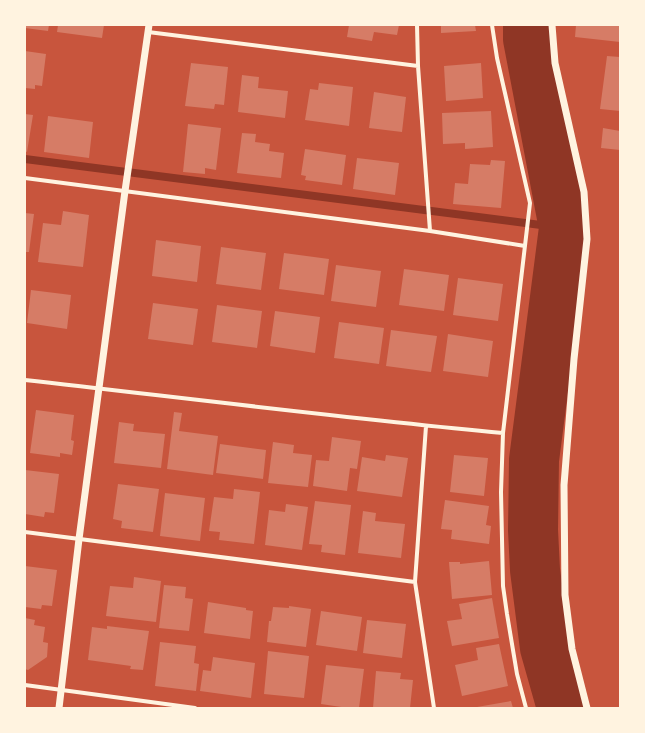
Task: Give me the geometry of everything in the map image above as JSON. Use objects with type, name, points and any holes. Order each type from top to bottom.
[{"type":"street","points":[[416,25],[430,231]]},
{"type":"street","points":[[492,25],[497,58],[530,203],[503,433],[501,492],[503,586],[517,674],[526,708]]},
{"type":"street","points":[[552,25],[555,63],[584,192],[587,239],[574,358],[564,493],[565,595],[572,649],[587,708]]},
{"type":"street","points":[[59,708],[79,539],[148,28],[418,66]]},
{"type":"street","points":[[25,178],[430,231],[525,246]]},
{"type":"street","points":[[25,380],[426,426],[503,433]]},
{"type":"street","points":[[426,426],[415,582],[434,708]]},
{"type":"street","points":[[25,532],[415,582]]},
{"type":"street","points":[[25,685],[195,708]]},
{"type":"building","points":[[25,25],[49,25],[48,31],[25,28]]},
{"type":"building","points":[[58,25],[104,25],[102,38],[57,32]]},
{"type":"building","points":[[349,25],[399,25],[397,35],[374,32],[372,41],[347,37]]},
{"type":"building","points":[[441,25],[475,25],[476,31],[441,33]]},
{"type":"building","points":[[576,25],[620,25],[620,42],[575,37]]},
{"type":"building","points":[[25,51],[46,54],[42,86],[35,85],[35,89],[25,88]]},
{"type":"building","points":[[607,56],[620,57],[620,111],[600,109]]},
{"type":"building","points":[[191,63],[228,67],[224,105],[215,104],[214,109],[185,106]]},
{"type":"building","points":[[481,63],[483,98],[446,101],[444,66]]},
{"type":"building","points":[[242,75],[259,77],[258,88],[288,91],[285,118],[238,112]]},
{"type":"building","points":[[319,83],[353,87],[349,126],[305,120],[310,89],[318,90]]},
{"type":"building","points":[[374,92],[406,97],[402,132],[369,128]]},
{"type":"building","points":[[491,111],[493,147],[465,149],[465,143],[443,144],[442,113]]},
{"type":"building","points":[[25,114],[33,115],[27,152],[25,151]]},
{"type":"building","points":[[48,116],[93,122],[89,158],[44,152]]},
{"type":"building","points":[[188,124],[221,128],[216,170],[205,168],[205,174],[183,172]]},
{"type":"building","points":[[603,128],[620,131],[620,150],[601,148]]},
{"type":"building","points":[[242,133],[256,134],[255,142],[270,144],[269,151],[284,153],[281,178],[237,173]]},
{"type":"building","points":[[305,149],[346,155],[342,185],[305,180],[306,176],[301,175]]},
{"type":"building","points":[[357,158],[399,163],[395,195],[353,189]]},
{"type":"building","points":[[491,160],[505,161],[501,208],[453,204],[455,183],[468,184],[470,164],[490,165]]},
{"type":"building","points":[[63,211],[89,215],[83,267],[38,262],[43,223],[61,225]]},
{"type":"building","points":[[25,213],[34,214],[29,252],[25,252]]},
{"type":"building","points":[[156,240],[201,246],[197,282],[152,276]]},
{"type":"building","points":[[221,247],[266,253],[261,290],[216,284]]},
{"type":"building","points":[[284,253],[329,259],[324,295],[279,289]]},
{"type":"building","points":[[336,265],[381,271],[376,307],[331,301]]},
{"type":"building","points":[[404,269],[449,275],[444,311],[399,305]]},
{"type":"building","points":[[458,278],[503,284],[498,321],[453,315]]},
{"type":"building","points":[[31,290],[71,295],[67,329],[27,323]]},
{"type":"building","points":[[153,303],[198,309],[193,345],[148,339]]},
{"type":"building","points":[[217,305],[262,311],[257,348],[212,342]]},
{"type":"building","points":[[275,311],[320,317],[315,353],[270,346]]},
{"type":"building","points":[[339,322],[384,328],[379,364],[334,358]]},
{"type":"building","points":[[391,330],[437,336],[431,372],[386,366]]},
{"type":"building","points":[[448,334],[493,341],[488,377],[443,371]]},
{"type":"building","points":[[36,410],[74,415],[71,440],[74,441],[72,455],[60,453],[60,457],[30,453]]},
{"type":"building","points":[[174,412],[182,413],[179,431],[218,436],[213,475],[167,469]]},
{"type":"building","points":[[119,422],[134,424],[133,431],[165,434],[161,468],[114,463]]},
{"type":"building","points":[[332,437],[361,441],[357,469],[350,468],[347,491],[313,486],[316,460],[329,461]]},
{"type":"building","points":[[273,442],[294,445],[293,453],[312,455],[308,487],[268,483]]},
{"type":"building","points":[[220,444],[266,450],[263,479],[216,473]]},
{"type":"building","points":[[386,455],[408,458],[402,497],[357,491],[362,457],[385,461]]},
{"type":"building","points":[[454,455],[488,458],[484,496],[450,492]]},
{"type":"building","points":[[25,470],[59,474],[54,513],[45,512],[44,517],[25,514]]},
{"type":"building","points":[[118,484],[159,489],[153,532],[121,528],[122,521],[113,519]]},
{"type":"building","points":[[234,489],[260,492],[254,544],[219,540],[220,532],[209,531],[214,497],[233,499]]},
{"type":"building","points":[[165,493],[205,498],[200,541],[160,536]]},
{"type":"building","points":[[445,500],[489,506],[486,525],[491,526],[489,544],[451,539],[452,530],[441,529]]},
{"type":"building","points":[[315,501],[351,505],[345,555],[321,552],[322,545],[309,544]]},
{"type":"building","points":[[286,504],[308,507],[302,550],[265,545],[269,510],[285,512]]},
{"type":"building","points":[[363,511],[376,513],[375,521],[405,524],[401,558],[358,553]]},
{"type":"building","points":[[489,561],[492,595],[452,599],[449,562],[460,562],[460,564]]},
{"type":"building","points":[[25,566],[57,570],[52,606],[42,605],[41,609],[25,607]]},
{"type":"building","points":[[134,577],[161,581],[156,622],[106,616],[110,586],[133,588]]},
{"type":"building","points":[[164,585],[186,587],[185,598],[193,599],[189,631],[159,628]]},
{"type":"building","points":[[492,598],[499,638],[452,646],[447,621],[462,619],[459,604]]},
{"type":"building","points":[[208,602],[246,608],[246,610],[253,611],[250,639],[204,633]]},
{"type":"building","points":[[289,606],[311,609],[306,647],[267,642],[269,621],[271,621],[273,607],[289,608]]},
{"type":"building","points":[[321,611],[362,617],[357,651],[316,645]]},
{"type":"building","points":[[25,618],[35,620],[34,625],[45,627],[43,642],[48,643],[47,657],[28,670],[25,669]]},
{"type":"building","points":[[367,620],[406,624],[402,658],[363,653]]},
{"type":"building","points":[[107,626],[149,631],[143,670],[130,669],[131,666],[88,660],[92,627],[107,629]]},
{"type":"building","points":[[160,642],[196,646],[194,663],[199,664],[196,691],[155,686]]},
{"type":"building","points":[[499,644],[508,686],[462,696],[455,665],[478,660],[476,648]]},
{"type":"building","points":[[268,651],[309,656],[304,698],[264,694]]},
{"type":"building","points":[[213,657],[255,663],[251,698],[200,691],[203,670],[211,671]]},
{"type":"building","points":[[326,665],[364,669],[359,708],[321,704]]},
{"type":"building","points":[[376,671],[401,673],[400,679],[413,680],[410,708],[373,708]]},
{"type":"building","points":[[511,701],[513,708],[477,708],[477,707]]},
{"type":"waterway","points":[[528,25],[528,39],[564,228],[534,460],[533,530],[535,570],[545,648],[562,708]]},
{"type":"waterway","points":[[25,159],[564,228]]}]
